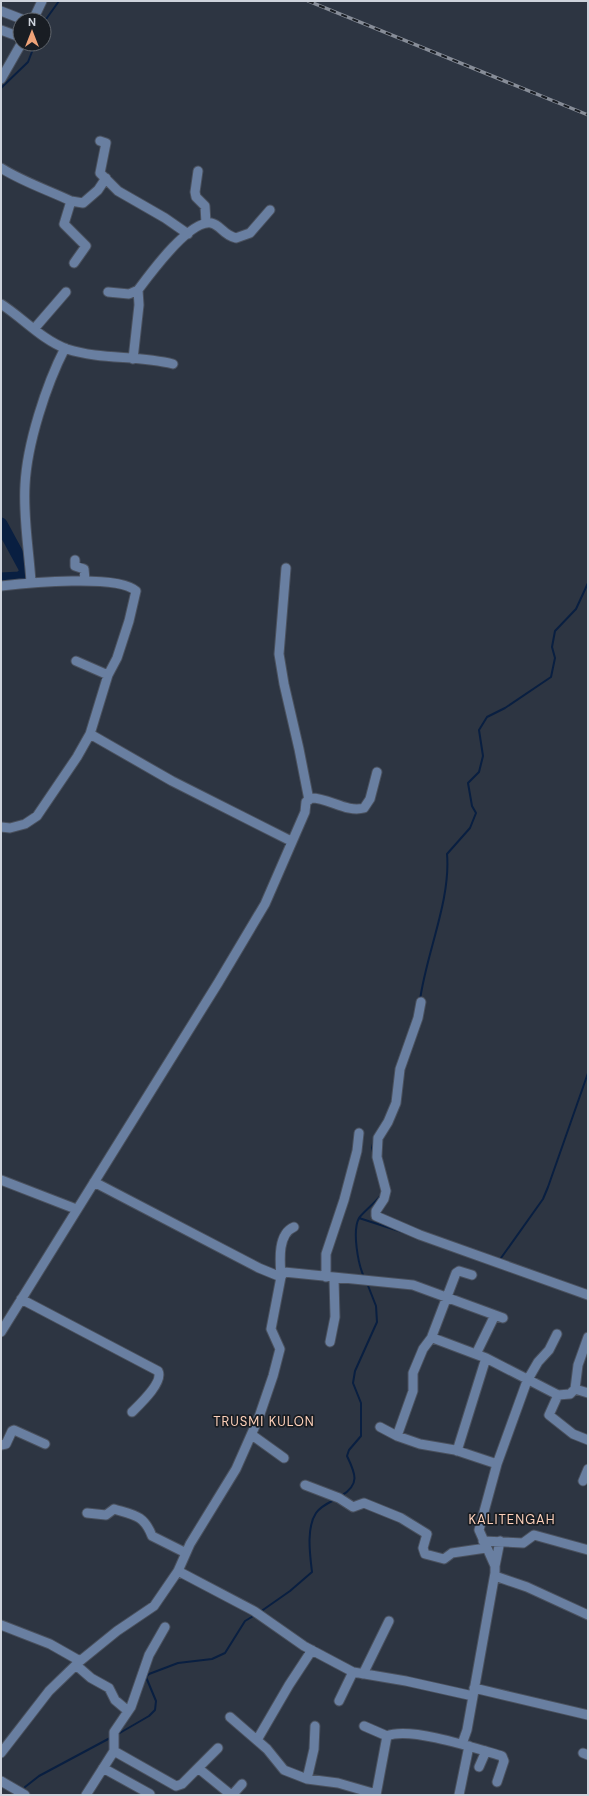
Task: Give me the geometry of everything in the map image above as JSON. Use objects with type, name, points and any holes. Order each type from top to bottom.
[{"type":"street","points":[[37,12],[42,1]]},
{"type":"street","points":[[1,11],[12,15]]},
{"type":"street","points":[[1,30],[12,34]]},
{"type":"street","points":[[1,79],[16,52]]},
{"type":"street","points":[[100,141],[106,143],[100,171],[118,191],[165,218],[188,234]]},
{"type":"street","points":[[1,168],[17,178],[47,190],[71,202],[83,203],[89,199],[106,178]]},
{"type":"street","points":[[198,171],[195,192],[196,197],[205,206],[206,223]]},
{"type":"street","points":[[71,202],[64,224],[86,246],[74,263]]},
{"type":"street","points":[[108,292],[129,294],[138,290],[166,254],[188,234],[206,223],[218,226],[224,233],[236,238],[250,233],[270,210]]},
{"type":"street","points":[[133,359],[139,305],[138,290]]},
{"type":"street","points":[[34,328],[66,292]]},
{"type":"street","points":[[1,304],[45,338],[65,348],[104,356],[173,364]]},
{"type":"street","points":[[31,582],[25,530],[25,485],[30,446],[65,348]]},
{"type":"street","points":[[75,560],[75,566],[84,569],[85,580]]},
{"type":"street","points":[[286,568],[279,654],[309,800]]},
{"type":"street","points":[[1,586],[31,582],[85,580],[127,586],[136,591],[122,643],[108,674],[90,734],[54,793],[37,816],[25,824],[10,828],[1,827]]},
{"type":"street","points":[[76,660],[108,674]]},
{"type":"street","points":[[90,734],[172,781],[291,841]]},
{"type":"street","points":[[1,1332],[56,1245],[76,1209],[218,983],[265,904],[291,841],[305,812],[306,802],[310,798],[315,798],[338,805],[360,809],[364,808],[370,799],[377,772]]},
{"type":"street","points":[[421,1002],[418,1018],[400,1069],[396,1103],[388,1122],[378,1138],[377,1157],[386,1191],[384,1199],[376,1210],[376,1216],[379,1219],[420,1235],[588,1295]]},
{"type":"street","points":[[330,1342],[335,1317],[326,1254],[344,1200],[357,1151],[359,1133]]},
{"type":"street","points":[[1,1180],[76,1209]]},
{"type":"street","points":[[94,1182],[259,1268],[281,1276]]},
{"type":"street","points":[[1,1753],[49,1691],[78,1663],[117,1631],[154,1606],[178,1571],[186,1553],[236,1469],[252,1435],[273,1376],[280,1349],[271,1329],[281,1276],[283,1241],[287,1231],[294,1227]]},
{"type":"street","points":[[397,1436],[413,1391],[413,1373],[423,1349],[432,1337],[456,1273],[459,1271],[472,1275]]},
{"type":"street","points":[[281,1276],[284,1272],[288,1272],[356,1281],[393,1282],[413,1285],[499,1316],[476,1354]]},
{"type":"street","points":[[22,1299],[158,1371],[158,1378],[152,1390],[132,1412]]},
{"type":"street","points":[[495,1566],[479,1530],[497,1464],[527,1381],[538,1362],[549,1350],[557,1334]]},
{"type":"street","points":[[432,1337],[486,1358],[527,1381],[558,1395],[570,1394],[575,1389],[578,1365],[588,1337]]},
{"type":"street","points":[[457,1451],[486,1358]]},
{"type":"street","points":[[575,1389],[588,1393]]},
{"type":"street","points":[[558,1395],[549,1415],[573,1434],[588,1440]]},
{"type":"street","points":[[380,1427],[397,1436],[420,1444],[457,1451],[497,1464]]},
{"type":"street","points":[[1,1445],[6,1444],[12,1431],[14,1430],[45,1444]]},
{"type":"street","points":[[252,1435],[284,1458]]},
{"type":"street","points":[[583,1481],[588,1469]]},
{"type":"street","points":[[305,1485],[337,1498],[353,1507],[360,1504],[367,1504],[400,1518],[425,1532],[427,1536],[423,1552],[431,1556],[444,1559],[450,1553],[485,1544],[500,1541],[523,1543],[534,1535],[588,1550]]},
{"type":"street","points":[[87,1513],[106,1515],[114,1509],[138,1516],[148,1526],[152,1536],[186,1553]]},
{"type":"street","points":[[459,1795],[473,1692],[495,1576],[495,1566],[500,1541]]},
{"type":"street","points":[[178,1571],[257,1613],[312,1650],[353,1672],[473,1692],[588,1715]]},
{"type":"street","points":[[495,1576],[527,1587],[588,1615]]},
{"type":"street","points":[[363,1674],[389,1621]]},
{"type":"street","points":[[1,1625],[50,1644],[78,1663],[91,1678],[109,1688],[115,1700],[128,1711]]},
{"type":"street","points":[[86,1795],[103,1768],[113,1748],[114,1734],[128,1711],[149,1655],[165,1627]]},
{"type":"street","points":[[257,1740],[296,1672],[312,1650]]},
{"type":"street","points":[[339,1701],[353,1672]]},
{"type":"street","points":[[230,1717],[268,1749],[284,1770],[307,1779],[338,1783],[376,1794],[387,1736]]},
{"type":"street","points":[[307,1779],[314,1749],[315,1726]]},
{"type":"street","points":[[364,1726],[387,1736],[393,1734],[420,1736],[466,1745],[503,1758],[497,1782]]},
{"type":"street","points":[[113,1748],[176,1786],[182,1784],[218,1748]]},
{"type":"street","points":[[480,1767],[486,1751]]},
{"type":"street","points":[[103,1768],[150,1794]]},
{"type":"street","points":[[198,1768],[230,1794],[233,1794],[242,1784]]},
{"type":"street","points":[[1,1780],[23,1794]]},
{"type":"waterway","points":[[51,12],[59,1]]},
{"type":"waterway","points":[[1,88],[28,62],[32,52]]},
{"type":"waterway","points":[[1,524],[27,572],[20,578],[1,579]]},
{"type":"waterway","points":[[420,1000],[427,964],[442,908],[447,872],[447,854],[470,828],[476,813],[472,806],[468,783],[479,772],[483,756],[479,730],[487,717],[505,708],[551,677],[555,658],[552,647],[555,631],[576,609],[588,583]]},
{"type":"waterway","points":[[501,1258],[543,1199],[588,1073]]},
{"type":"waterway","points":[[373,1152],[372,1148],[374,1139]]},
{"type":"waterway","points":[[364,1277],[357,1248],[357,1224],[359,1218],[381,1195]]},
{"type":"waterway","points":[[359,1218],[405,1233]]},
{"type":"waterway","points":[[341,1496],[347,1492],[354,1483],[354,1473],[347,1456],[349,1450],[361,1436],[361,1403],[353,1383],[355,1371],[377,1322],[376,1306],[367,1283]]},
{"type":"waterway","points":[[260,1612],[290,1591],[312,1572],[310,1558],[310,1534],[313,1519],[316,1513],[324,1505],[334,1500]]},
{"type":"waterway","points":[[118,1734],[149,1716],[155,1710],[156,1701],[146,1677],[149,1674],[178,1663],[212,1659],[225,1653],[245,1621],[255,1615]]},
{"type":"waterway","points":[[25,1787],[39,1776],[110,1738]]},
{"type":"railway","points":[[308,1],[588,115]]},
{"type":"district","name":"TRUSMI KULON","points":[[264,1421]]},
{"type":"district","name":"KALITENGAH","points":[[512,1519]]}]
